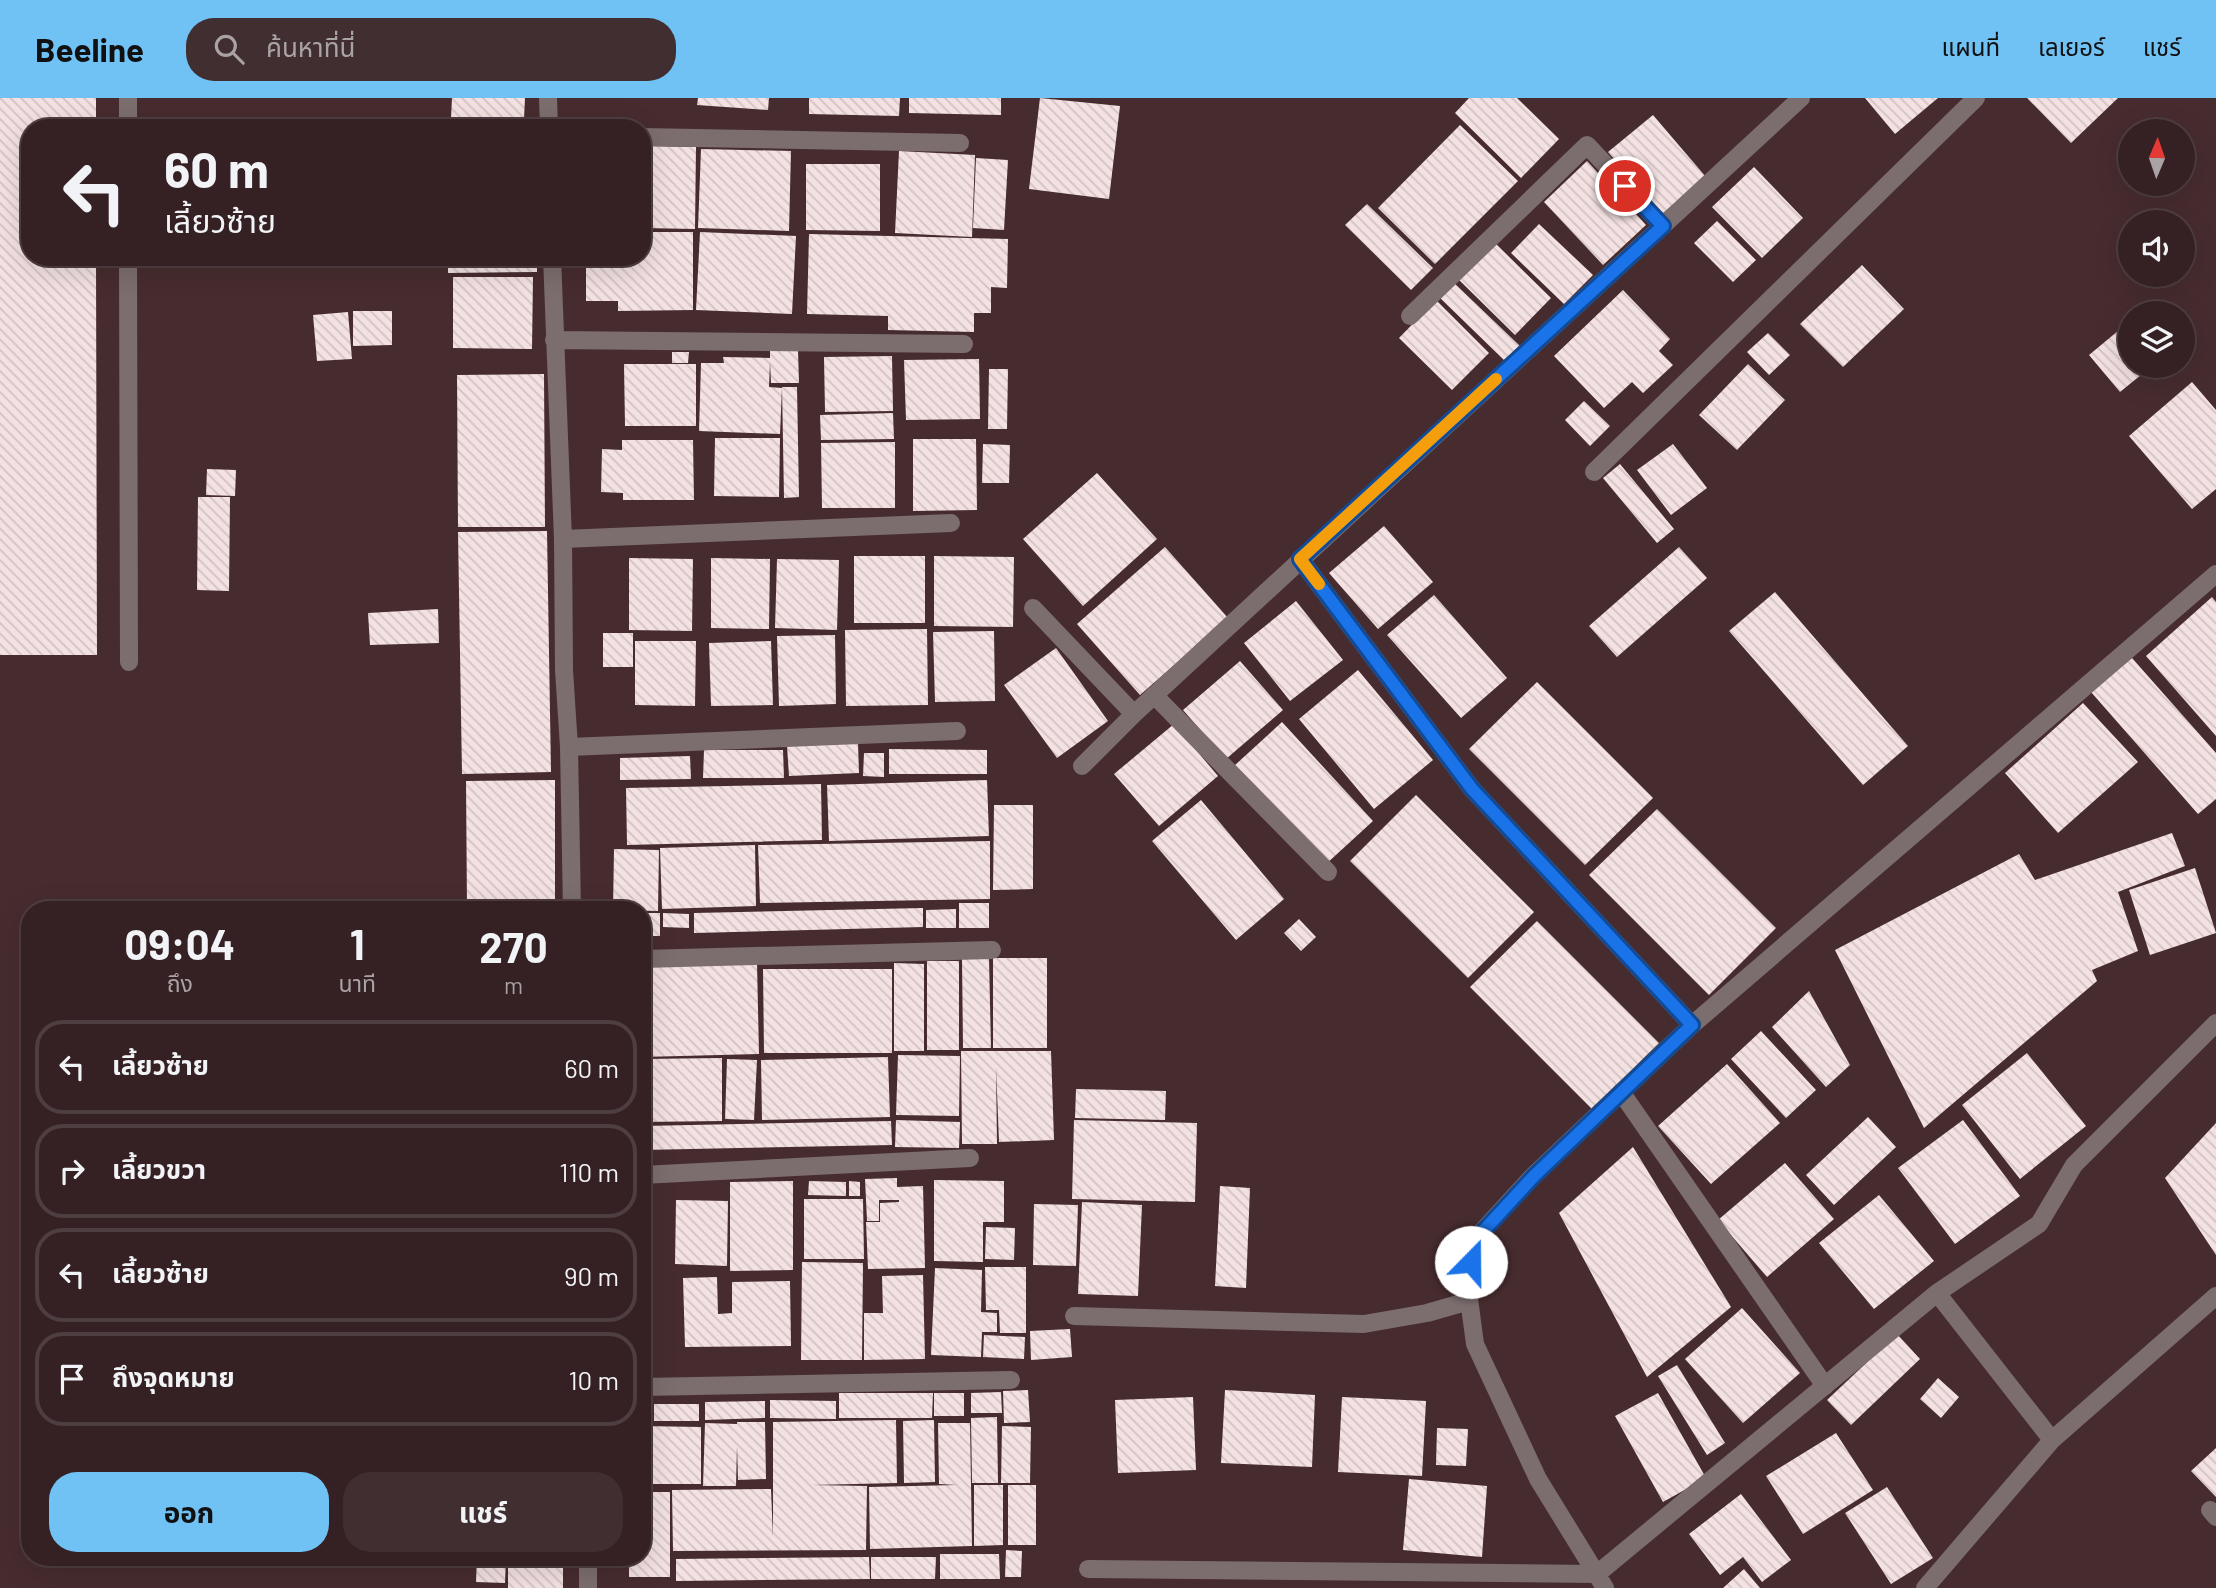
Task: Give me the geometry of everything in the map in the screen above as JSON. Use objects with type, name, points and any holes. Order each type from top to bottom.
[{"type":"street","points":[[128,98],[128,119]]},
{"type":"street","points":[[548,98],[549,119]]},
{"type":"street","points":[[1082,766],[1300,559],[1801,98]]},
{"type":"street","points":[[1594,472],[1976,98]]},
{"type":"street","points":[[651,137],[960,143]]},
{"type":"street","points":[[1409,316],[1587,145],[1663,226]]},
{"type":"street","points":[[128,266],[129,662]]},
{"type":"street","points":[[552,266],[563,539],[564,670],[569,747],[572,901]]},
{"type":"street","points":[[554,340],[964,344]]},
{"type":"street","points":[[563,539],[951,523]]},
{"type":"street","points":[[1300,559],[1472,789],[1692,1025]]},
{"type":"street","points":[[1601,1581],[1538,1479],[1475,1345],[1466,1284],[1475,1240],[1534,1176],[1692,1025],[2216,574]]},
{"type":"street","points":[[1033,608],[1134,714]]},
{"type":"street","points":[[1154,695],[1328,872]]},
{"type":"street","points":[[569,747],[957,731]]},
{"type":"street","points":[[651,959],[992,950]]},
{"type":"street","points":[[1088,1569],[1601,1581],[1825,1385],[1937,1293],[2039,1224],[2074,1165],[2216,1023]]},
{"type":"street","points":[[1621,1092],[1825,1385]]},
{"type":"street","points":[[651,1175],[970,1158]]},
{"type":"street","points":[[1937,1293],[2052,1440]]},
{"type":"street","points":[[1924,1588],[2052,1440],[2216,1296]]},
{"type":"street","points":[[1074,1316],[1364,1324],[1427,1313],[1469,1301]]},
{"type":"street","points":[[651,1387],[1011,1380]]},
{"type":"street","points":[[588,1566],[588,1588]]},
{"type":"building","points":[[0,98],[96,98],[96,119],[21,119],[21,266],[96,266],[97,655],[0,655]]},
{"type":"building","points":[[452,98],[525,98],[524,119],[451,118]]},
{"type":"building","points":[[698,98],[769,98],[768,110],[697,105]]},
{"type":"building","points":[[809,98],[900,98],[899,116],[809,114]]},
{"type":"building","points":[[909,98],[1001,98],[1001,115],[909,113]]},
{"type":"building","points":[[1040,98],[1120,106],[1109,199],[1029,189]]},
{"type":"building","points":[[1469,98],[1517,98],[1559,139],[1521,178],[1455,113]]},
{"type":"building","points":[[1865,98],[1938,98],[1895,134]]},
{"type":"building","points":[[2027,98],[2118,98],[2071,143]]},
{"type":"building","points":[[1653,115],[1706,177],[1662,214],[1608,152]]},
{"type":"building","points":[[1460,125],[1518,181],[1435,264],[1378,208]]},
{"type":"building","points":[[651,146],[696,147],[695,229],[651,228]]},
{"type":"building","points":[[701,149],[791,151],[789,231],[698,228]]},
{"type":"building","points":[[899,151],[975,155],[972,237],[895,233]]},
{"type":"building","points":[[976,158],[1008,160],[1004,230],[973,228]]},
{"type":"building","points":[[1587,161],[1646,225],[1603,265],[1544,202]]},
{"type":"building","points":[[806,164],[880,164],[880,231],[806,230]]},
{"type":"building","points":[[1754,167],[1803,218],[1762,258],[1712,207]]},
{"type":"building","points":[[1367,204],[1433,268],[1411,290],[1345,225]]},
{"type":"building","points":[[1717,221],[1756,260],[1733,282],[1694,243]]},
{"type":"building","points":[[1539,224],[1593,275],[1564,304],[1511,253]]},
{"type":"building","points":[[651,232],[693,232],[693,310],[618,311],[618,301],[586,301],[586,266],[651,266]]},
{"type":"building","points":[[700,232],[796,236],[792,314],[696,310]]},
{"type":"building","points":[[809,234],[1008,239],[1007,288],[991,287],[991,313],[974,313],[974,332],[888,330],[888,316],[807,314]]},
{"type":"building","points":[[1492,240],[1551,298],[1515,335],[1456,277]]},
{"type":"building","points":[[1862,265],[1904,309],[1843,367],[1800,324]]},
{"type":"building","points":[[448,266],[537,266],[537,272],[448,273]]},
{"type":"building","points":[[453,277],[533,277],[532,349],[453,348]]},
{"type":"building","points":[[1452,281],[1520,346],[1505,361],[1438,296]]},
{"type":"building","points":[[1623,290],[1670,339],[1659,351],[1673,365],[1643,393],[1632,382],[1604,408],[1554,356]]},
{"type":"building","points":[[1436,300],[1489,353],[1452,390],[1399,338]]},
{"type":"building","points":[[353,311],[392,311],[392,345],[353,346]]},
{"type":"building","points":[[348,312],[352,359],[317,361],[313,315]]},
{"type":"building","points":[[2118,331],[2118,378],[2137,378],[2120,392],[2089,355]]},
{"type":"building","points":[[1768,333],[1790,355],[1769,375],[1747,352]]},
{"type":"building","points":[[770,351],[798,351],[799,383],[771,383],[770,362],[769,387],[782,388],[780,434],[699,431],[701,363],[724,363],[723,357],[770,358]]},
{"type":"building","points":[[672,352],[689,352],[688,363],[672,363]]},
{"type":"building","points":[[892,356],[893,411],[825,412],[824,357]]},
{"type":"building","points":[[979,359],[980,419],[906,420],[904,360]]},
{"type":"building","points":[[624,364],[696,364],[696,426],[625,426]]},
{"type":"building","points":[[1748,364],[1785,400],[1737,450],[1699,415]]},
{"type":"building","points":[[989,369],[1008,369],[1007,429],[988,429]]},
{"type":"building","points":[[544,374],[545,527],[458,527],[457,375]]},
{"type":"building","points":[[2192,382],[2216,410],[2216,489],[2192,509],[2129,436]]},
{"type":"building","points":[[782,387],[797,387],[799,497],[784,498]]},
{"type":"building","points":[[1584,401],[1610,426],[1590,446],[1565,420]]},
{"type":"building","points":[[893,413],[894,439],[821,440],[820,415]]},
{"type":"building","points":[[715,438],[780,438],[779,497],[714,496]]},
{"type":"building","points":[[913,439],[976,439],[977,510],[913,511]]},
{"type":"building","points":[[622,440],[693,440],[694,500],[623,500],[623,493],[601,492],[602,449],[622,450]]},
{"type":"building","points":[[895,442],[895,508],[822,508],[821,443]]},
{"type":"building","points":[[983,444],[1010,445],[1009,483],[982,483]]},
{"type":"building","points":[[1673,444],[1707,488],[1671,515],[1637,470]]},
{"type":"building","points":[[1620,464],[1674,529],[1657,543],[1603,478]]},
{"type":"building","points":[[207,469],[236,470],[235,496],[206,495]]},
{"type":"building","points":[[1097,473],[1157,539],[1083,606],[1023,539]]},
{"type":"building","points":[[198,497],[230,497],[229,591],[197,590]]},
{"type":"building","points":[[1384,526],[1433,582],[1378,629],[1329,573]]},
{"type":"building","points":[[547,531],[551,772],[462,774],[458,532]]},
{"type":"building","points":[[1165,547],[1228,618],[1140,695],[1077,624]]},
{"type":"building","points":[[1679,547],[1707,578],[1617,657],[1589,626]]},
{"type":"building","points":[[854,556],[925,556],[925,623],[854,623]]},
{"type":"building","points":[[934,556],[1014,557],[1013,627],[934,626]]},
{"type":"building","points":[[629,558],[693,559],[692,631],[629,630]]},
{"type":"building","points":[[711,558],[770,559],[769,629],[711,628]]},
{"type":"building","points":[[777,559],[839,560],[837,630],[775,628]]},
{"type":"building","points":[[1775,592],[1908,746],[1863,785],[1729,631]]},
{"type":"building","points":[[1434,595],[1507,678],[1461,718],[1387,635]]},
{"type":"building","points":[[2212,597],[2216,602],[2216,736],[2146,656]]},
{"type":"building","points":[[1296,601],[1343,660],[1290,701],[1244,643]]},
{"type":"building","points":[[438,609],[439,643],[370,645],[368,613]]},
{"type":"building","points":[[927,629],[928,705],[846,706],[845,630]]},
{"type":"building","points":[[994,631],[995,701],[935,702],[933,632]]},
{"type":"building","points":[[603,633],[633,633],[633,667],[603,667]]},
{"type":"building","points":[[835,635],[836,704],[779,706],[777,636]]},
{"type":"building","points":[[635,641],[696,641],[695,706],[635,705]]},
{"type":"building","points":[[771,641],[773,705],[711,706],[709,643]]},
{"type":"building","points":[[1056,648],[1108,721],[1057,758],[1004,685]]},
{"type":"building","points":[[2132,658],[2216,753],[2216,799],[2198,814],[2091,692]]},
{"type":"building","points":[[1240,661],[1283,710],[1226,759],[1183,710]]},
{"type":"building","points":[[1358,670],[1433,760],[1374,809],[1299,719]]},
{"type":"building","points":[[1537,682],[1653,798],[1585,865],[1469,749]]},
{"type":"building","points":[[2083,703],[2138,762],[2058,833],[2005,773]]},
{"type":"building","points":[[1282,722],[1373,821],[1325,865],[1234,766]]},
{"type":"building","points":[[1174,724],[1218,776],[1159,826],[1114,774]]},
{"type":"building","points":[[858,743],[859,773],[789,776],[787,746]]},
{"type":"building","points":[[889,749],[987,750],[987,774],[889,774]]},
{"type":"building","points":[[704,750],[783,750],[784,778],[703,778]]},
{"type":"building","points":[[864,753],[884,753],[884,777],[863,776]]},
{"type":"building","points":[[690,756],[691,779],[620,780],[620,758]]},
{"type":"building","points":[[555,780],[555,901],[467,901],[466,781]]},
{"type":"building","points":[[987,780],[989,836],[829,841],[827,785]]},
{"type":"building","points":[[821,784],[822,840],[627,845],[626,788]]},
{"type":"building","points":[[1416,795],[1534,912],[1468,978],[1350,861]]},
{"type":"building","points":[[1201,800],[1284,899],[1236,940],[1152,841]]},
{"type":"building","points":[[994,805],[1033,805],[1033,889],[993,890]]},
{"type":"building","points":[[1657,809],[1776,928],[1709,995],[1589,875]]},
{"type":"building","points":[[2172,833],[2185,866],[2118,892],[2138,951],[2092,970],[2097,981],[1924,1128],[1835,950],[2019,854],[2035,880]]},
{"type":"building","points":[[990,841],[990,899],[760,903],[758,845]]},
{"type":"building","points":[[755,845],[756,906],[662,909],[660,848]]},
{"type":"building","points":[[614,849],[659,850],[658,911],[651,911],[651,901],[613,901]]},
{"type":"building","points":[[2195,868],[2216,933],[2150,955],[2129,890]]},
{"type":"building","points":[[959,903],[989,903],[989,928],[959,928]]},
{"type":"building","points":[[923,908],[923,927],[694,933],[694,913]]},
{"type":"building","points":[[956,909],[956,928],[926,928],[926,910]]},
{"type":"building","points":[[651,913],[660,913],[660,936],[651,936]]},
{"type":"building","points":[[663,913],[689,914],[689,928],[663,927]]},
{"type":"building","points":[[1299,919],[1316,937],[1301,951],[1284,933]]},
{"type":"building","points":[[1537,921],[1659,1043],[1592,1109],[1470,987]]},
{"type":"building","points":[[989,958],[991,1048],[963,1048],[962,959]]},
{"type":"building","points":[[993,958],[1047,958],[1047,1048],[993,1048]]},
{"type":"building","points":[[927,961],[959,961],[959,1050],[927,1050]]},
{"type":"building","points":[[757,963],[759,1054],[651,1057],[651,966]]},
{"type":"building","points":[[894,963],[924,964],[924,1051],[894,1051]]},
{"type":"building","points":[[763,969],[892,969],[892,1053],[764,1053]]},
{"type":"building","points":[[1809,991],[1850,1065],[1826,1087],[1772,1027]]},
{"type":"building","points":[[1761,1031],[1816,1090],[1786,1118],[1731,1059]]},
{"type":"building","points":[[961,1051],[1051,1051],[1054,1140],[999,1142],[996,1067],[997,1144],[962,1144]]},
{"type":"building","points":[[2027,1053],[2086,1126],[2020,1179],[1962,1105]]},
{"type":"building","points":[[898,1055],[960,1056],[959,1116],[896,1115]]},
{"type":"building","points":[[888,1057],[890,1117],[762,1120],[761,1060]]},
{"type":"building","points":[[722,1058],[722,1121],[651,1122],[651,1059]]},
{"type":"building","points":[[727,1059],[757,1060],[754,1120],[725,1119]]},
{"type":"building","points":[[1727,1064],[1780,1123],[1711,1184],[1658,1126]]},
{"type":"building","points":[[1076,1089],[1166,1091],[1165,1120],[1075,1118]]},
{"type":"building","points":[[1868,1117],[1896,1147],[1834,1205],[1806,1175]]},
{"type":"building","points":[[896,1120],[960,1122],[959,1148],[895,1147]]},
{"type":"building","points":[[1074,1120],[1197,1123],[1195,1202],[1072,1199]]},
{"type":"building","points":[[1963,1120],[2020,1196],[1955,1244],[1898,1168]]},
{"type":"building","points":[[891,1121],[892,1145],[651,1150],[651,1126]]},
{"type":"building","points":[[2216,1123],[2216,1255],[2165,1178]]},
{"type":"building","points":[[1633,1147],[1731,1307],[1647,1377],[1559,1213]]},
{"type":"building","points":[[1785,1163],[1834,1219],[1767,1277],[1718,1220]]},
{"type":"building","points":[[897,1178],[897,1187],[923,1186],[925,1268],[868,1269],[866,1222],[880,1222],[880,1203],[899,1200],[879,1200],[879,1221],[867,1221],[865,1179]]},
{"type":"building","points":[[934,1180],[1004,1181],[1004,1222],[983,1222],[983,1262],[934,1261]]},
{"type":"building","points":[[793,1181],[793,1270],[730,1271],[730,1182]]},
{"type":"building","points":[[809,1181],[846,1182],[846,1196],[808,1195]]},
{"type":"building","points":[[849,1181],[860,1182],[860,1196],[849,1196]]},
{"type":"building","points":[[1220,1186],[1250,1188],[1246,1288],[1215,1286]]},
{"type":"building","points":[[1879,1195],[1934,1261],[1874,1309],[1819,1243]]},
{"type":"building","points":[[804,1199],[863,1199],[864,1259],[804,1259]]},
{"type":"building","points":[[676,1200],[728,1201],[727,1266],[675,1264]]},
{"type":"building","points":[[1082,1202],[1142,1205],[1138,1296],[1078,1294]]},
{"type":"building","points":[[1034,1204],[1078,1205],[1076,1266],[1033,1265]]},
{"type":"building","points":[[986,1227],[1015,1228],[1014,1260],[985,1259]]},
{"type":"building","points":[[802,1262],[863,1263],[862,1360],[801,1360]]},
{"type":"building","points":[[985,1267],[1026,1267],[1026,1333],[1000,1333],[999,1310],[986,1310]]},
{"type":"building","points":[[935,1268],[982,1270],[981,1312],[997,1313],[997,1332],[982,1332],[981,1357],[931,1355]]},
{"type":"building","points":[[923,1275],[925,1359],[864,1360],[864,1313],[883,1313],[882,1276]]},
{"type":"building","points":[[717,1277],[718,1314],[732,1313],[732,1282],[790,1281],[791,1346],[685,1347],[683,1278]]},
{"type":"building","points":[[1742,1308],[1800,1373],[1743,1423],[1685,1359]]},
{"type":"building","points":[[1070,1329],[1072,1357],[1031,1360],[1030,1331]]},
{"type":"building","points":[[1897,1334],[1920,1359],[1851,1425],[1827,1400]]},
{"type":"building","points":[[984,1335],[1025,1337],[1024,1359],[983,1357]]},
{"type":"building","points":[[1677,1365],[1725,1443],[1707,1455],[1658,1376]]},
{"type":"building","points":[[1938,1378],[1959,1397],[1941,1418],[1920,1399]]},
{"type":"building","points":[[1028,1390],[1030,1422],[1004,1423],[1003,1391]]},
{"type":"building","points":[[1225,1390],[1315,1395],[1312,1467],[1221,1463]]},
{"type":"building","points":[[1001,1392],[1002,1413],[971,1413],[971,1393]]},
{"type":"building","points":[[839,1393],[933,1393],[932,1418],[839,1418]]},
{"type":"building","points":[[934,1393],[964,1393],[964,1416],[934,1416]]},
{"type":"building","points":[[1658,1393],[1706,1478],[1663,1502],[1615,1416]]},
{"type":"building","points":[[1193,1397],[1196,1470],[1118,1473],[1115,1400]]},
{"type":"building","points":[[1342,1397],[1426,1401],[1422,1476],[1338,1472]]},
{"type":"building","points":[[770,1400],[836,1401],[836,1419],[770,1418]]},
{"type":"building","points":[[765,1401],[765,1418],[705,1420],[705,1402]]},
{"type":"building","points":[[654,1404],[699,1404],[699,1421],[654,1421]]},
{"type":"building","points":[[997,1417],[998,1483],[972,1483],[971,1418]]},
{"type":"building","points":[[896,1420],[897,1483],[812,1485],[867,1486],[866,1550],[673,1551],[672,1490],[771,1489],[773,1537],[773,1422]]},
{"type":"building","points":[[934,1420],[935,1482],[904,1483],[903,1421]]},
{"type":"building","points":[[765,1422],[766,1479],[738,1480],[737,1446],[736,1486],[703,1486],[705,1423]]},
{"type":"building","points":[[938,1423],[970,1423],[972,1546],[870,1549],[869,1487],[957,1485],[939,1484]]},
{"type":"building","points":[[651,1426],[701,1427],[701,1484],[651,1484]]},
{"type":"building","points":[[1002,1426],[1031,1427],[1030,1483],[1001,1483]]},
{"type":"building","points":[[1437,1428],[1468,1429],[1466,1466],[1436,1465]]},
{"type":"building","points":[[1836,1433],[1873,1490],[1803,1534],[1766,1476]]},
{"type":"building","points":[[2216,1448],[2216,1497],[2191,1471]]},
{"type":"building","points":[[1409,1479],[1487,1486],[1482,1557],[1403,1550]]},
{"type":"building","points":[[974,1485],[1003,1485],[1003,1545],[974,1546]]},
{"type":"building","points":[[1008,1485],[1036,1485],[1036,1545],[1008,1545]]},
{"type":"building","points":[[1887,1487],[1933,1558],[1891,1584],[1845,1513]]},
{"type":"building","points":[[651,1492],[670,1492],[670,1577],[629,1577],[629,1566],[651,1566]]},
{"type":"building","points":[[1741,1494],[1791,1560],[1762,1582],[1743,1557],[1720,1575],[1689,1534]]},
{"type":"building","points":[[1006,1550],[1022,1551],[1021,1577],[1005,1577]]},
{"type":"building","points":[[940,1554],[999,1554],[1000,1579],[940,1579]]},
{"type":"building","points":[[869,1557],[870,1579],[676,1581],[676,1559]]},
{"type":"building","points":[[871,1557],[936,1557],[935,1579],[871,1579]]},
{"type":"building","points":[[477,1566],[506,1566],[505,1583],[476,1582]]},
{"type":"building","points":[[508,1566],[563,1566],[563,1588],[508,1588]]},
{"type":"building","points":[[1744,1569],[1760,1588],[1723,1588]]},
{"type":"slow traffic","points":[[1319,584],[1300,559],[1496,379]]},
{"type":"route","points":[[1471,1262],[1475,1240],[1534,1176],[1692,1025],[1472,789],[1300,559],[1663,226],[1625,186]]}]
